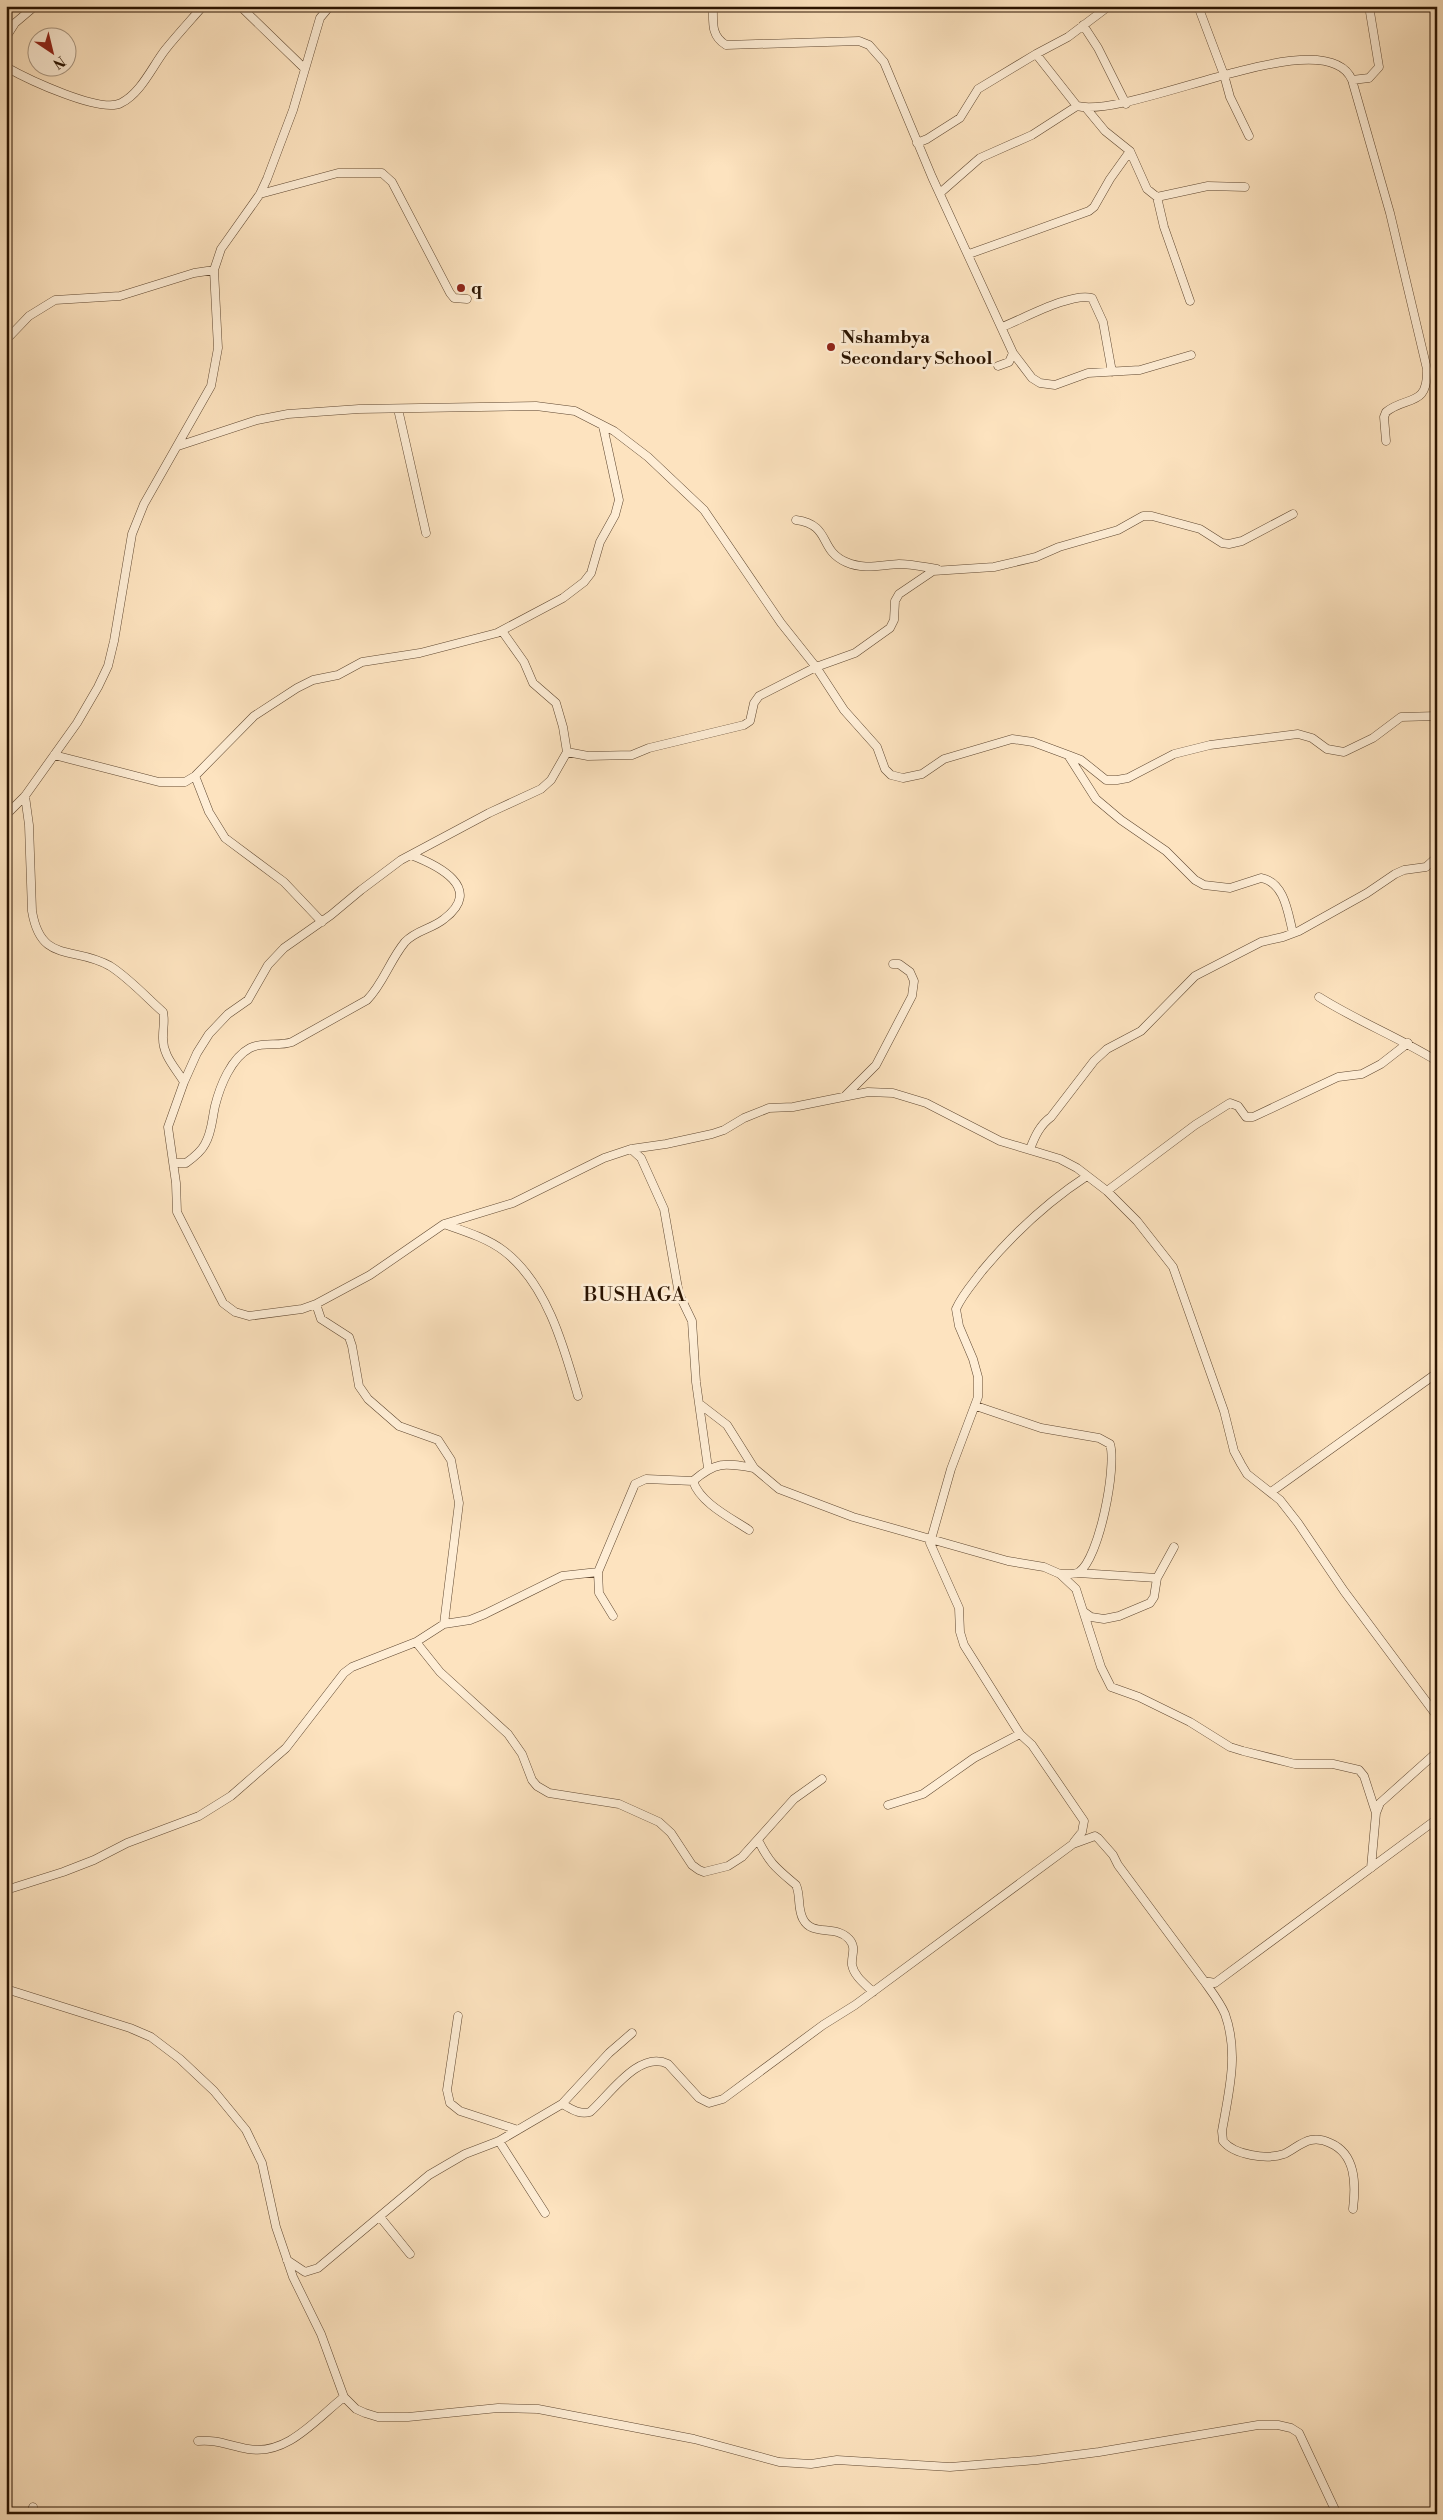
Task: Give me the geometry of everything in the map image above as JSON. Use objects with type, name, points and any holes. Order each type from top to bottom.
[{"type":"street","points":[[6,37],[15,23],[36,6]]},
{"type":"street","points":[[6,67],[26,79],[96,105],[110,107],[133,95],[176,36],[203,6]]},
{"type":"street","points":[[240,6],[304,68]]},
{"type":"street","points":[[6,815],[25,796],[77,723],[108,666],[132,534],[144,504],[211,386],[216,370],[218,348],[214,270],[221,250],[260,194],[292,110],[323,6]]},
{"type":"street","points":[[320,18],[330,6]]},
{"type":"street","points":[[712,6],[713,29],[717,39],[726,46],[859,41],[869,45],[884,62],[917,143],[1013,353],[1032,378],[1047,385],[1055,385],[1088,373],[1140,370],[1191,356]]},
{"type":"street","points":[[917,143],[927,140],[960,118],[978,89],[1068,37],[1109,6]]},
{"type":"street","points":[[1198,6],[1224,75],[1230,97],[1249,136]]},
{"type":"street","points":[[1352,80],[1369,78],[1379,67],[1369,6]]},
{"type":"street","points":[[1083,25],[1098,48],[1126,104]]},
{"type":"street","points":[[1036,54],[1076,106],[1086,108],[1126,104],[1268,63],[1333,62],[1344,68],[1352,80],[1390,214],[1427,370],[1428,382],[1424,392],[1406,404],[1386,412],[1384,417],[1386,441]]},
{"type":"street","points":[[940,193],[980,158],[1032,135],[1076,106]]},
{"type":"street","points":[[1086,108],[1105,131],[1130,151],[1147,189],[1156,197],[1164,227],[1190,301]]},
{"type":"street","points":[[969,254],[1089,211],[1094,207],[1130,151]]},
{"type":"street","points":[[260,194],[338,173],[382,173],[392,182],[450,294],[454,298],[467,299]]},
{"type":"street","points":[[1156,197],[1208,186],[1245,187]]},
{"type":"street","points":[[6,340],[29,316],[55,300],[120,296],[194,273],[214,270]]},
{"type":"street","points":[[1002,327],[1063,302],[1083,297],[1092,298],[1103,322],[1112,372]]},
{"type":"street","points":[[998,366],[1009,362],[1013,353]]},
{"type":"street","points":[[178,446],[257,420],[288,414],[398,409],[556,407],[575,411],[603,426],[648,457],[704,510],[780,623],[816,667],[844,710],[876,747],[885,769],[891,775],[903,778],[922,774],[944,759],[1012,739],[1033,742],[1081,760],[1106,780],[1116,780],[1134,776],[1174,754],[1210,744],[1298,734],[1312,738],[1327,749],[1344,752],[1373,738],[1401,717],[1437,716]]},
{"type":"street","points":[[398,409],[426,532]]},
{"type":"street","points":[[54,755],[158,782],[185,782],[195,776],[266,705],[313,680],[338,675],[362,662],[420,652],[502,630],[563,598],[584,582],[591,573],[600,542],[615,514],[619,500],[603,426]]},
{"type":"street","points":[[567,752],[588,756],[632,755],[669,743],[738,728],[750,721],[754,703],[759,696],[816,667],[855,653],[890,628],[894,620],[895,601],[899,594],[933,571],[994,568],[1118,530],[1143,516],[1152,516],[1200,529],[1222,543],[1229,544],[1242,542],[1293,514]]},
{"type":"street","points":[[796,520],[809,522],[819,528],[834,555],[847,563],[872,568],[908,564],[941,570]]},
{"type":"street","points":[[502,630],[524,662],[533,683],[556,703],[563,727],[567,752],[551,780],[540,789],[489,813],[411,855],[361,890],[322,922],[275,956],[248,1000],[228,1014],[209,1034],[197,1053],[184,1082],[168,1127],[174,1164],[177,1212],[222,1303],[235,1312],[250,1316],[302,1309],[316,1304],[370,1275],[444,1224],[513,1203],[604,1158],[631,1149],[712,1134],[769,1108],[794,1107],[868,1092],[893,1093],[926,1104],[1000,1141],[1060,1159],[1107,1191],[1137,1221],[1173,1267],[1224,1411],[1234,1451],[1247,1474],[1271,1492],[1298,1523],[1344,1592],[1437,1716]]},
{"type":"street","points":[[1068,755],[1096,799],[1121,820],[1166,851],[1194,880],[1204,885],[1230,888],[1261,878],[1275,884],[1283,898],[1293,934]]},
{"type":"street","points":[[195,776],[208,812],[225,838],[284,882],[322,922]]},
{"type":"street","points":[[25,796],[29,824],[32,911],[38,931],[49,948],[87,956],[112,968],[162,1012],[165,1022],[162,1036],[167,1058],[184,1082]]},
{"type":"street","points":[[174,1164],[186,1163],[205,1144],[212,1126],[220,1089],[238,1057],[252,1047],[263,1044],[284,1045],[292,1042],[367,1000],[374,993],[404,943],[421,930],[444,920],[453,911],[459,894],[457,884],[450,874],[436,865],[411,855]]},
{"type":"street","points":[[1030,1149],[1035,1136],[1044,1122],[1051,1117],[1094,1061],[1107,1049],[1141,1031],[1195,976],[1261,942],[1293,934],[1367,893],[1395,874],[1404,870],[1426,867],[1437,857]]},
{"type":"street","points":[[846,1095],[876,1065],[912,996],[914,981],[910,972],[899,964],[893,964]]},
{"type":"street","points":[[1319,997],[1350,1017],[1408,1043],[1437,1061]]},
{"type":"street","points":[[1107,1191],[1195,1125],[1230,1103],[1238,1106],[1246,1117],[1253,1117],[1338,1077],[1362,1074],[1381,1064],[1408,1043]]},
{"type":"street","points":[[631,1149],[641,1158],[664,1209],[679,1294],[692,1321],[696,1382],[708,1468]]},
{"type":"street","points":[[1073,1844],[1082,1832],[1084,1821],[1032,1745],[1020,1734],[964,1645],[960,1632],[959,1608],[931,1548],[930,1538],[951,1469],[976,1406],[978,1377],[956,1316],[959,1302],[1020,1228],[1070,1187],[1087,1176]]},
{"type":"street","points":[[444,1224],[489,1242],[516,1261],[532,1283],[547,1309],[578,1396]]},
{"type":"street","points":[[316,1304],[321,1318],[349,1337],[358,1386],[368,1399],[398,1426],[438,1440],[451,1460],[459,1503],[444,1624]]},
{"type":"street","points":[[1271,1492],[1437,1373]]},
{"type":"street","points":[[700,1405],[727,1425],[754,1468],[779,1489],[853,1517],[1008,1561],[1044,1567],[1060,1574],[1076,1589],[1101,1668],[1111,1687],[1139,1697],[1190,1722],[1230,1747],[1295,1764],[1332,1764],[1359,1770],[1364,1776],[1376,1812]]},
{"type":"street","points":[[976,1406],[1042,1428],[1098,1438],[1110,1444],[1111,1459],[1108,1501],[1088,1561],[1078,1573]]},
{"type":"street","points":[[613,1616],[599,1593],[598,1572],[635,1484],[646,1479],[693,1481],[708,1468],[732,1464],[754,1468]]},
{"type":"street","points":[[693,1481],[701,1495],[722,1513],[749,1530]]},
{"type":"street","points":[[1084,1612],[1091,1617],[1104,1619],[1143,1608],[1154,1597],[1157,1578],[1174,1547]]},
{"type":"street","points":[[6,1890],[63,1872],[127,1843],[199,1816],[231,1796],[286,1748],[344,1673],[352,1667],[416,1642],[444,1624],[470,1620],[485,1614],[562,1576],[598,1572]]},
{"type":"street","points":[[1060,1574],[1078,1573],[1157,1578]]},
{"type":"street","points":[[416,1642],[440,1672],[508,1734],[522,1754],[532,1780],[548,1793],[619,1804],[659,1822],[671,1833],[692,1865],[699,1870],[714,1870],[728,1866],[742,1857],[794,1799],[822,1779]]},
{"type":"street","points":[[888,1805],[923,1794],[974,1758],[1003,1741],[1020,1734]]},
{"type":"street","points":[[1371,1868],[1376,1812],[1380,1803],[1437,1752]]},
{"type":"street","points":[[1204,1981],[1215,1983],[1437,1819]]},
{"type":"street","points":[[562,2104],[584,2114],[590,2112],[625,2075],[652,2062],[661,2061],[668,2064],[699,2098],[709,2103],[716,2102],[873,1992],[1073,1844],[1090,1836],[1098,1838],[1113,1855],[1118,1865],[1204,1981],[1224,2012],[1232,2039],[1233,2065],[1222,2141],[1232,2150],[1272,2156],[1282,2154],[1310,2140],[1317,2139],[1334,2145],[1343,2150],[1351,2164],[1353,2209]]},
{"type":"street","points":[[758,1840],[764,1854],[777,1870],[796,1885],[800,1911],[807,1926],[812,1929],[833,1930],[848,1938],[854,1949],[852,1964],[856,1974],[873,1992]]},
{"type":"street","points":[[6,1989],[130,2028],[151,2037],[180,2059],[214,2090],[246,2130],[262,2163],[276,2227],[286,2260],[321,2334],[344,2398],[356,2409],[378,2417],[408,2417],[498,2408],[538,2409],[694,2439],[779,2462],[811,2464],[838,2460],[950,2467],[985,2465],[1099,2452],[1242,2428],[1278,2425],[1291,2428],[1299,2433],[1337,2514]]},
{"type":"street","points":[[458,2016],[447,2090],[450,2103],[460,2111],[518,2130]]},
{"type":"street","points":[[286,2260],[305,2272],[312,2272],[348,2245],[429,2174],[465,2154],[499,2141],[562,2104],[609,2053],[632,2033]]},
{"type":"street","points":[[499,2141],[545,2213]]},
{"type":"street","points":[[380,2217],[410,2254]]},
{"type":"street","points":[[198,2441],[210,2440],[261,2450],[284,2445],[344,2398]]},
{"type":"place","name":"q","points":[[461,288]]},
{"type":"place","name":"Nshambya Secondary School","points":[[831,347]]},
{"type":"district","name":"BUSHAGA","points":[[635,1294]]}]
